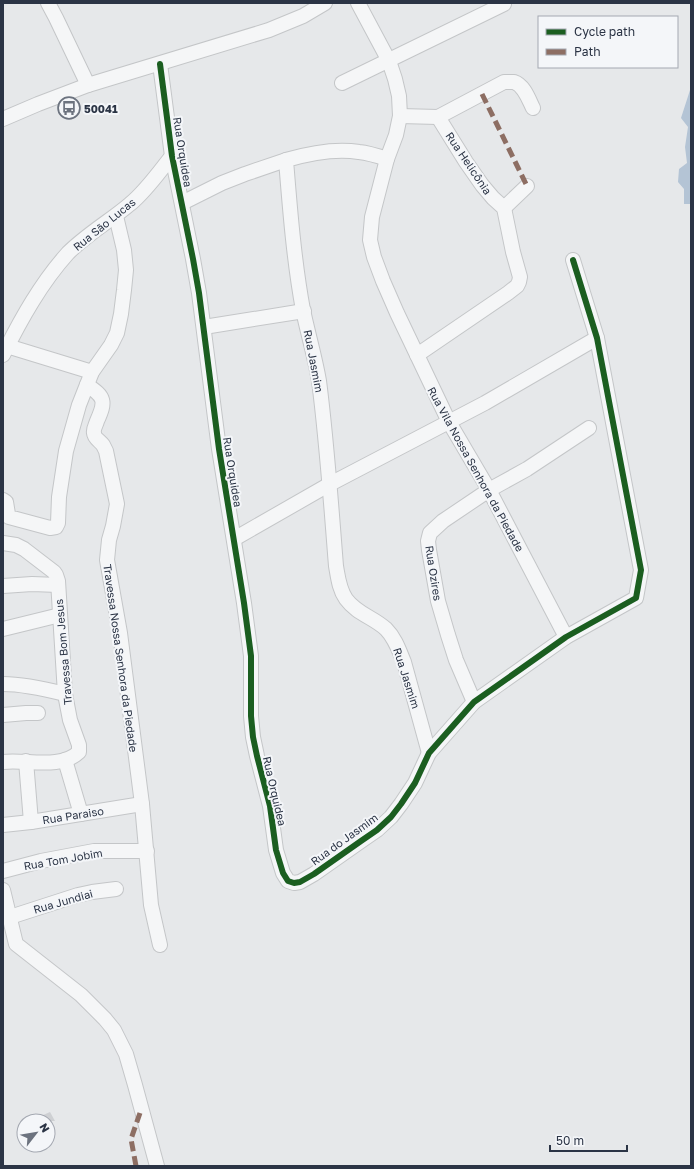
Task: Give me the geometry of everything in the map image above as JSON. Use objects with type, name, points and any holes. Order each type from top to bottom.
[{"type":"street","points":[[48,3],[88,86]]},
{"type":"street","points":[[3,119],[38,104],[88,86],[269,30],[303,16],[325,3]]},
{"type":"street","name":"Rua Vila Nossa Senhora da Piedade","points":[[358,3],[389,61],[399,96],[400,116],[396,135],[387,159],[372,217],[370,240],[374,257],[416,356],[449,422],[489,490],[566,637]]},
{"type":"street","points":[[342,83],[504,4]]},
{"type":"street","name":"Rua Orquidea","points":[[160,64],[172,156],[193,259],[204,327],[219,449],[244,603],[251,656],[251,716],[253,737],[270,806],[278,857],[283,873],[288,881]]},
{"type":"street","points":[[400,116],[438,117],[504,82],[514,82],[518,85],[533,108]]},
{"type":"street","name":"Rua Helicônia","points":[[438,117],[482,185],[504,208]]},
{"type":"street","points":[[182,202],[233,178],[308,153],[342,150],[360,152],[387,159]]},
{"type":"street","name":"Rua São Lucas","points":[[5,350],[38,292],[55,269],[84,238],[116,216],[144,191],[172,156]]},
{"type":"street","name":"Rua Jasmim","points":[[286,160],[295,252],[326,432],[336,566],[342,591],[355,609],[386,629],[392,636],[404,662],[429,753]]},
{"type":"street","points":[[416,356],[508,293],[519,282],[520,277],[504,208],[527,186]]},
{"type":"street","points":[[3,500],[6,502],[8,516],[12,518],[50,528],[56,527],[58,523],[58,497],[66,451],[79,405],[92,372],[111,345],[117,333],[121,314],[126,270],[124,250],[116,216]]},
{"type":"street","points":[[234,539],[330,484],[484,403],[597,338],[573,260]]},
{"type":"street","points":[[204,327],[304,311]]},
{"type":"street","name":"Rua do Jasmim","points":[[288,881],[294,883],[306,879],[377,830],[391,817],[401,804],[421,771],[429,753],[474,702],[566,637],[636,598],[641,570],[597,338]]},
{"type":"street","points":[[5,350],[92,372]]},
{"type":"street","name":"Travessa Nossa Senhora da Piedade","points":[[87,385],[99,394],[103,403],[101,413],[94,427],[94,436],[103,445],[106,451],[117,504],[109,540],[107,560],[120,633],[142,804],[151,905],[160,945]]},
{"type":"street","name":"Rua Ozires","points":[[474,702],[456,660],[438,601],[428,541],[430,533],[443,521],[489,490],[534,465],[589,428]]},
{"type":"street","points":[[3,543],[16,545],[24,549],[39,562],[50,568],[57,580],[32,584],[3,586]]},
{"type":"street","name":"Travessa Bom Jesus","points":[[57,580],[66,694],[70,720],[79,745],[79,752],[65,760]]},
{"type":"street","points":[[3,629],[60,615]]},
{"type":"street","points":[[3,684],[46,689],[66,694]]},
{"type":"street","points":[[3,715],[38,713]]},
{"type":"street","points":[[3,762],[26,761],[40,763],[65,760],[81,814]]},
{"type":"street","points":[[26,761],[31,822]]},
{"type":"street","name":"Rua Paraiso","points":[[3,825],[31,822],[142,804]]},
{"type":"street","name":"Rua Tom Jobim","points":[[3,871],[40,861],[94,852],[147,852]]},
{"type":"street","name":"Rua Jundiai","points":[[10,917],[78,895],[116,889]]},
{"type":"street","points":[[3,890],[10,917],[10,942],[81,995],[114,1030],[128,1060],[157,1166]]},
{"type":"water","points":[[691,87],[691,204],[684,204],[684,189],[678,182],[679,169],[687,163],[685,147],[688,127],[681,118]]},
{"type":"marked path","points":[[482,94],[527,186]]},
{"type":"marked path","points":[[136,1166],[131,1139],[141,1110]]},
{"type":"cycle path","points":[[160,64],[172,156],[199,293],[219,449],[244,603],[251,656],[251,716],[253,737],[270,806],[276,850],[283,873],[288,881],[294,883],[300,882],[314,874],[377,830],[391,817],[415,783],[429,753],[474,702],[566,637],[636,598],[641,570],[597,338],[573,260]]},
{"type":"place","name":"50041","points":[[69,108]]}]
